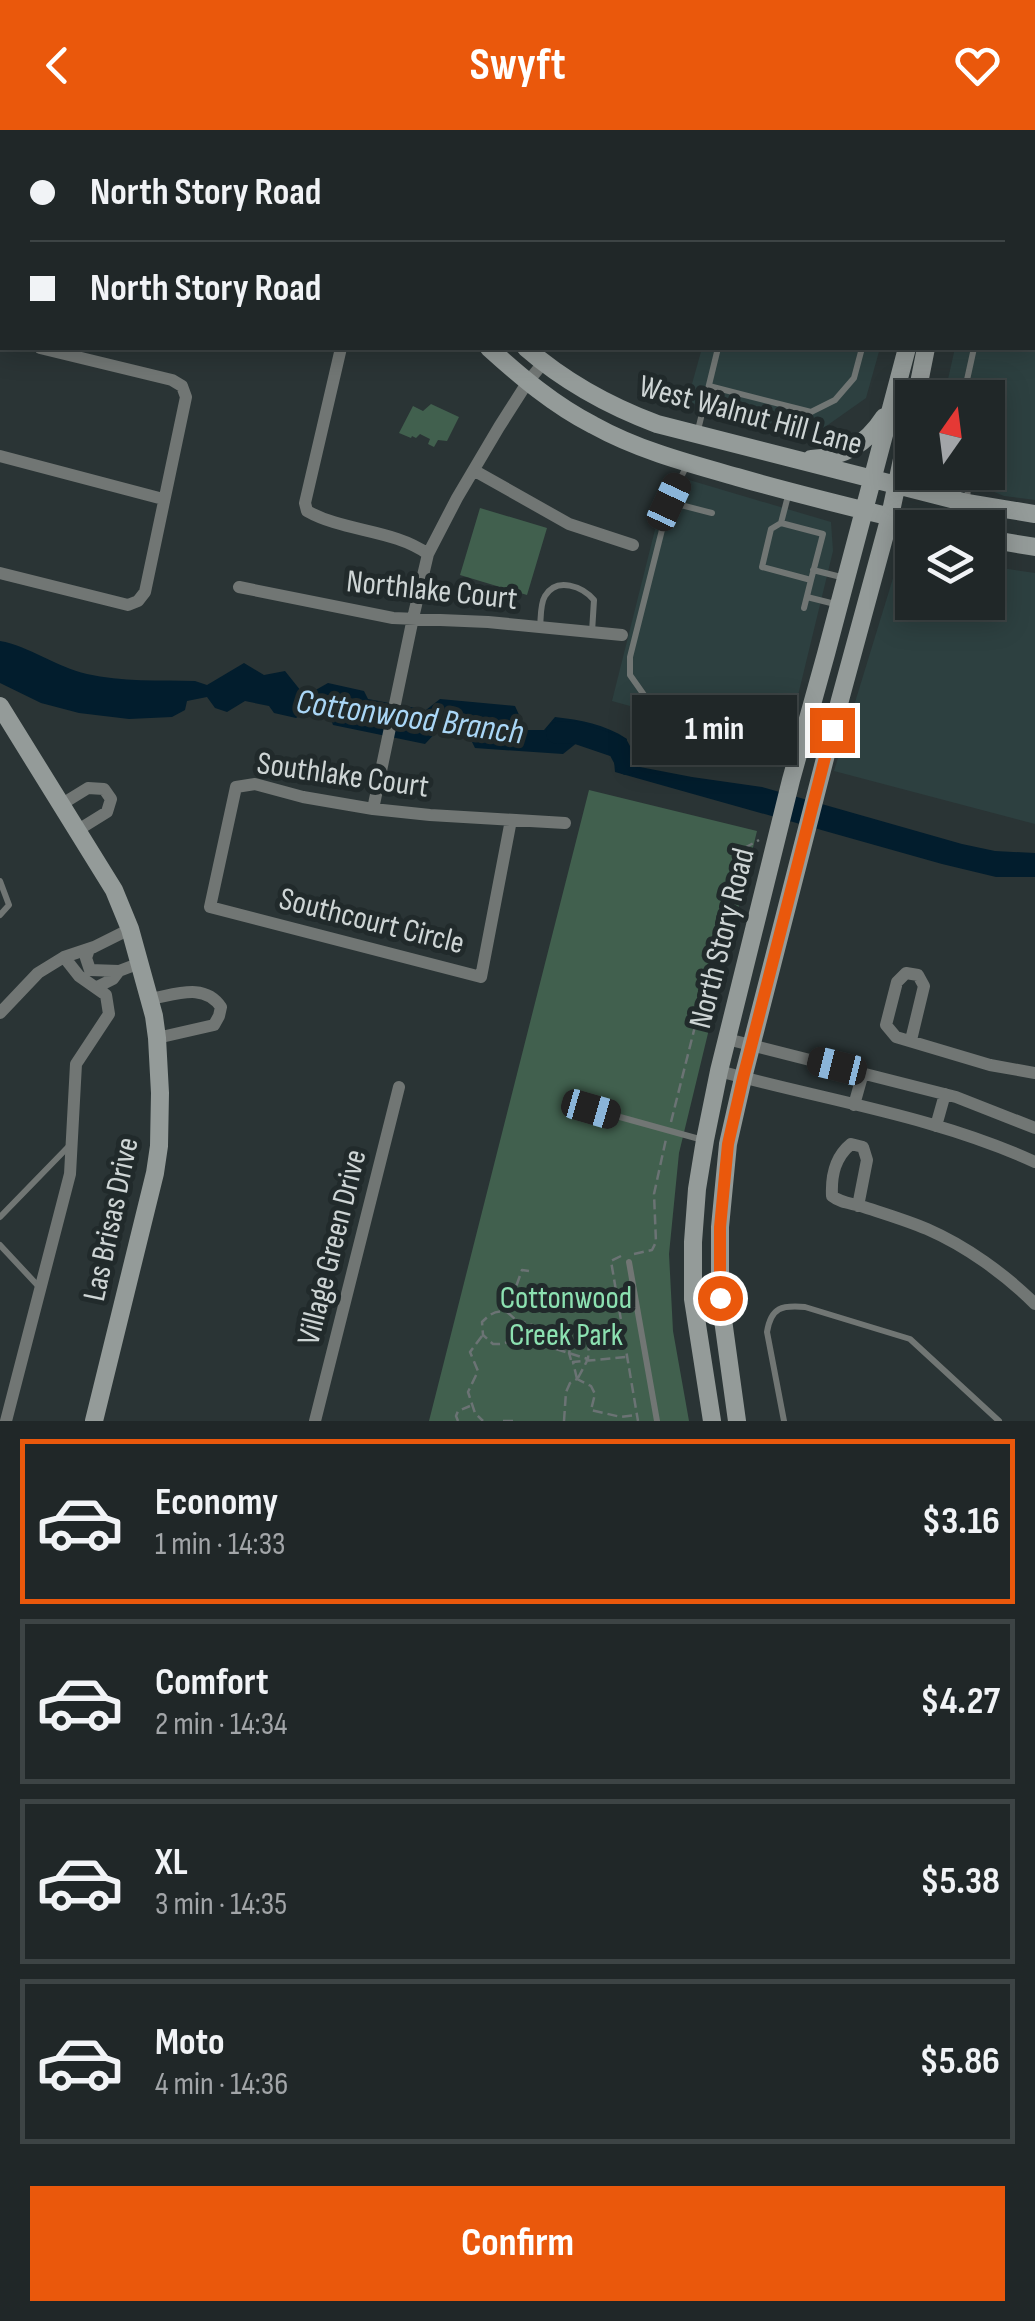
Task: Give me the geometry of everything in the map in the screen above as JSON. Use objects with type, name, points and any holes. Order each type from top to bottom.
[{"type":"main road","name":"West Walnut Hill Lane","points":[[491,350],[527,382],[589,424],[623,440],[688,462],[895,517]]},
{"type":"main road","name":"West Walnut Hill Lane","points":[[528,350],[586,392],[656,424],[895,484]]},
{"type":"main road","name":"North Story Road","points":[[712,1421],[693,1299],[697,1189],[705,1140],[718,1071],[790,780],[905,350]]},
{"type":"main road","points":[[920,380],[926,350]]},
{"type":"main road","points":[[798,460],[825,458],[856,448],[878,428],[890,408]]},
{"type":"main road","name":"North Story Road","points":[[737,1421],[720,1298],[720,1227],[728,1144],[896,490]]},
{"type":"main road","name":"West Walnut Hill Lane","points":[[920,490],[1035,514]]},
{"type":"main road","points":[[948,490],[967,502]]},
{"type":"main road","points":[[1005,542],[1035,548]]},
{"type":"main road","points":[[826,654],[850,660]]},
{"type":"main road","name":"Las Brisas Drive","points":[[0,707],[114,890],[130,929],[157,1038],[159,1146],[150,1201],[94,1421]]},
{"type":"main road","points":[[705,1140],[728,1144]]},
{"type":"street","points":[[0,574],[128,605],[138,602],[145,592],[186,397],[182,386],[172,380],[48,350]]},
{"type":"street","points":[[341,350],[305,503],[307,511],[428,554]]},
{"type":"street","points":[[373,809],[428,554],[450,510],[543,362]]},
{"type":"street","points":[[0,456],[163,498]]},
{"type":"street","points":[[474,471],[568,524],[633,545]]},
{"type":"street","name":"Northlake Court","points":[[239,587],[394,618],[622,635]]},
{"type":"street","name":"Southlake Court","points":[[210,907],[236,787],[254,784],[373,809],[565,822]]},
{"type":"street","points":[[62,804],[88,788],[104,789],[111,799],[108,812],[78,830]]},
{"type":"street","name":"Southcourt Circle","points":[[210,907],[481,977],[511,820]]},
{"type":"street","points":[[0,1014],[38,973],[64,957],[130,929]]},
{"type":"street","points":[[89,949],[86,958],[90,970],[119,972],[140,964]]},
{"type":"street","points":[[6,1421],[70,1174],[76,1064],[109,1014],[106,995],[79,976],[64,957]]},
{"type":"street","points":[[97,988],[119,972]]},
{"type":"street","points":[[912,1040],[924,986],[918,975],[906,974],[897,982],[886,1025],[896,1037],[950,1055],[1035,1073]]},
{"type":"street","points":[[150,999],[200,992],[213,996],[221,1007],[214,1026],[157,1038]]},
{"type":"street","points":[[727,1039],[945,1094],[1035,1128]]},
{"type":"street","points":[[718,1071],[936,1126],[1035,1161]]},
{"type":"street","points":[[854,1105],[863,1073]]},
{"type":"street","name":"Village Green Drive","points":[[315,1421],[400,1087]]},
{"type":"street","points":[[936,1126],[945,1094]]},
{"type":"street","points":[[858,1206],[868,1160],[864,1147],[851,1144],[840,1153],[832,1196],[841,1202],[927,1229],[966,1250],[1033,1297]]},
{"type":"lane","points":[[696,435],[718,350]]},
{"type":"lane","points":[[709,386],[811,412],[835,400],[854,378],[861,350]]},
{"type":"lane","points":[[966,380],[974,350]]},
{"type":"lane","points":[[688,462],[669,502],[630,657],[630,675],[649,702],[751,728],[788,726],[805,730]]},
{"type":"lane","points":[[789,490],[781,523],[771,530],[762,568],[811,580]]},
{"type":"lane","points":[[967,490],[967,502]]},
{"type":"lane","points":[[669,502],[712,513]]},
{"type":"lane","points":[[781,523],[823,534],[804,608]]},
{"type":"lane","points":[[793,537],[795,527]]},
{"type":"lane","points":[[784,573],[787,561]]},
{"type":"lane","points":[[814,570],[846,578]]},
{"type":"lane","points":[[540,628],[544,597],[553,588],[576,586],[594,600],[592,633]]},
{"type":"lane","points":[[807,597],[839,605]]},
{"type":"lane","points":[[0,882],[8,905],[0,915]]},
{"type":"lane","points":[[0,997],[15,998]]},
{"type":"lane","points":[[591,1109],[705,1140]]},
{"type":"lane","points":[[0,1217],[71,1144]]},
{"type":"lane","points":[[0,1246],[41,1288]]},
{"type":"lane","points":[[629,1262],[657,1421]]},
{"type":"lane","points":[[784,1421],[767,1332],[776,1311],[790,1306],[806,1307],[910,1339],[998,1421]]},
{"type":"path","points":[[638,1421],[611,1261],[652,1250],[656,1242],[654,1194],[739,850],[762,838]]},
{"type":"path","points":[[507,1312],[522,1270],[529,1271]]},
{"type":"path","points":[[483,1421],[474,1413],[468,1392],[478,1371],[470,1352],[483,1336],[482,1322],[490,1314],[498,1310],[507,1312],[516,1320],[589,1343],[625,1343]]},
{"type":"path","points":[[483,1336],[493,1344],[504,1345],[517,1331],[516,1320]]},
{"type":"path","points":[[574,1338],[568,1353],[577,1379],[591,1386],[595,1394],[591,1410],[619,1419],[637,1415]]},
{"type":"path","points":[[512,1340],[588,1359]]},
{"type":"path","points":[[564,1421],[566,1392],[588,1359],[589,1343]]},
{"type":"path","points":[[572,1362],[627,1357]]},
{"type":"path","points":[[458,1421],[458,1411],[471,1405]]},
{"type":"path","points":[[503,1421],[517,1421]]},
{"type":"shaded area","points":[[701,350],[879,350],[866,398],[815,434],[687,402]]},
{"type":"shaded area","points":[[955,350],[1035,350],[1035,500],[989,490],[1005,490],[1005,380],[948,380]]},
{"type":"shaded area","points":[[669,474],[831,522],[833,551],[785,749],[612,701]]},
{"type":"shaded area","points":[[1005,569],[1035,573],[1035,824],[834,771],[895,572],[895,620],[1005,620]]},
{"type":"green space","points":[[431,404],[459,417],[447,441],[438,440],[434,447],[428,444],[430,439],[420,434],[411,438],[399,433],[413,406],[423,411]]},
{"type":"green space","points":[[480,508],[547,528],[527,595],[460,575]]},
{"type":"green space","name":"Cottonwood Creek Park","points":[[589,790],[757,831],[679,1153],[669,1254],[673,1331],[689,1421],[429,1421]]},
{"type":"water","points":[[0,641],[100,677],[195,681],[207,685],[244,663],[264,675],[285,671],[305,696],[328,683],[364,691],[368,699],[426,710],[440,699],[515,706],[526,730],[544,730],[555,717],[583,721],[627,739],[624,752],[629,761],[640,767],[762,787],[962,844],[1035,853],[1035,877],[996,877],[942,864],[615,772],[613,750],[606,734],[588,734],[563,754],[475,748],[466,730],[441,727],[425,744],[333,725],[329,714],[309,710],[296,718],[245,701],[227,712],[215,708],[207,697],[187,701],[185,710],[172,717],[129,719],[79,713],[41,703],[0,683]]},
{"type":"waterway","name":"Cottonwood Branch","points":[[557,733],[574,732],[618,747],[627,764]]},
{"type":"route","points":[[720,1298],[722,1188],[728,1144],[832,730]]}]
